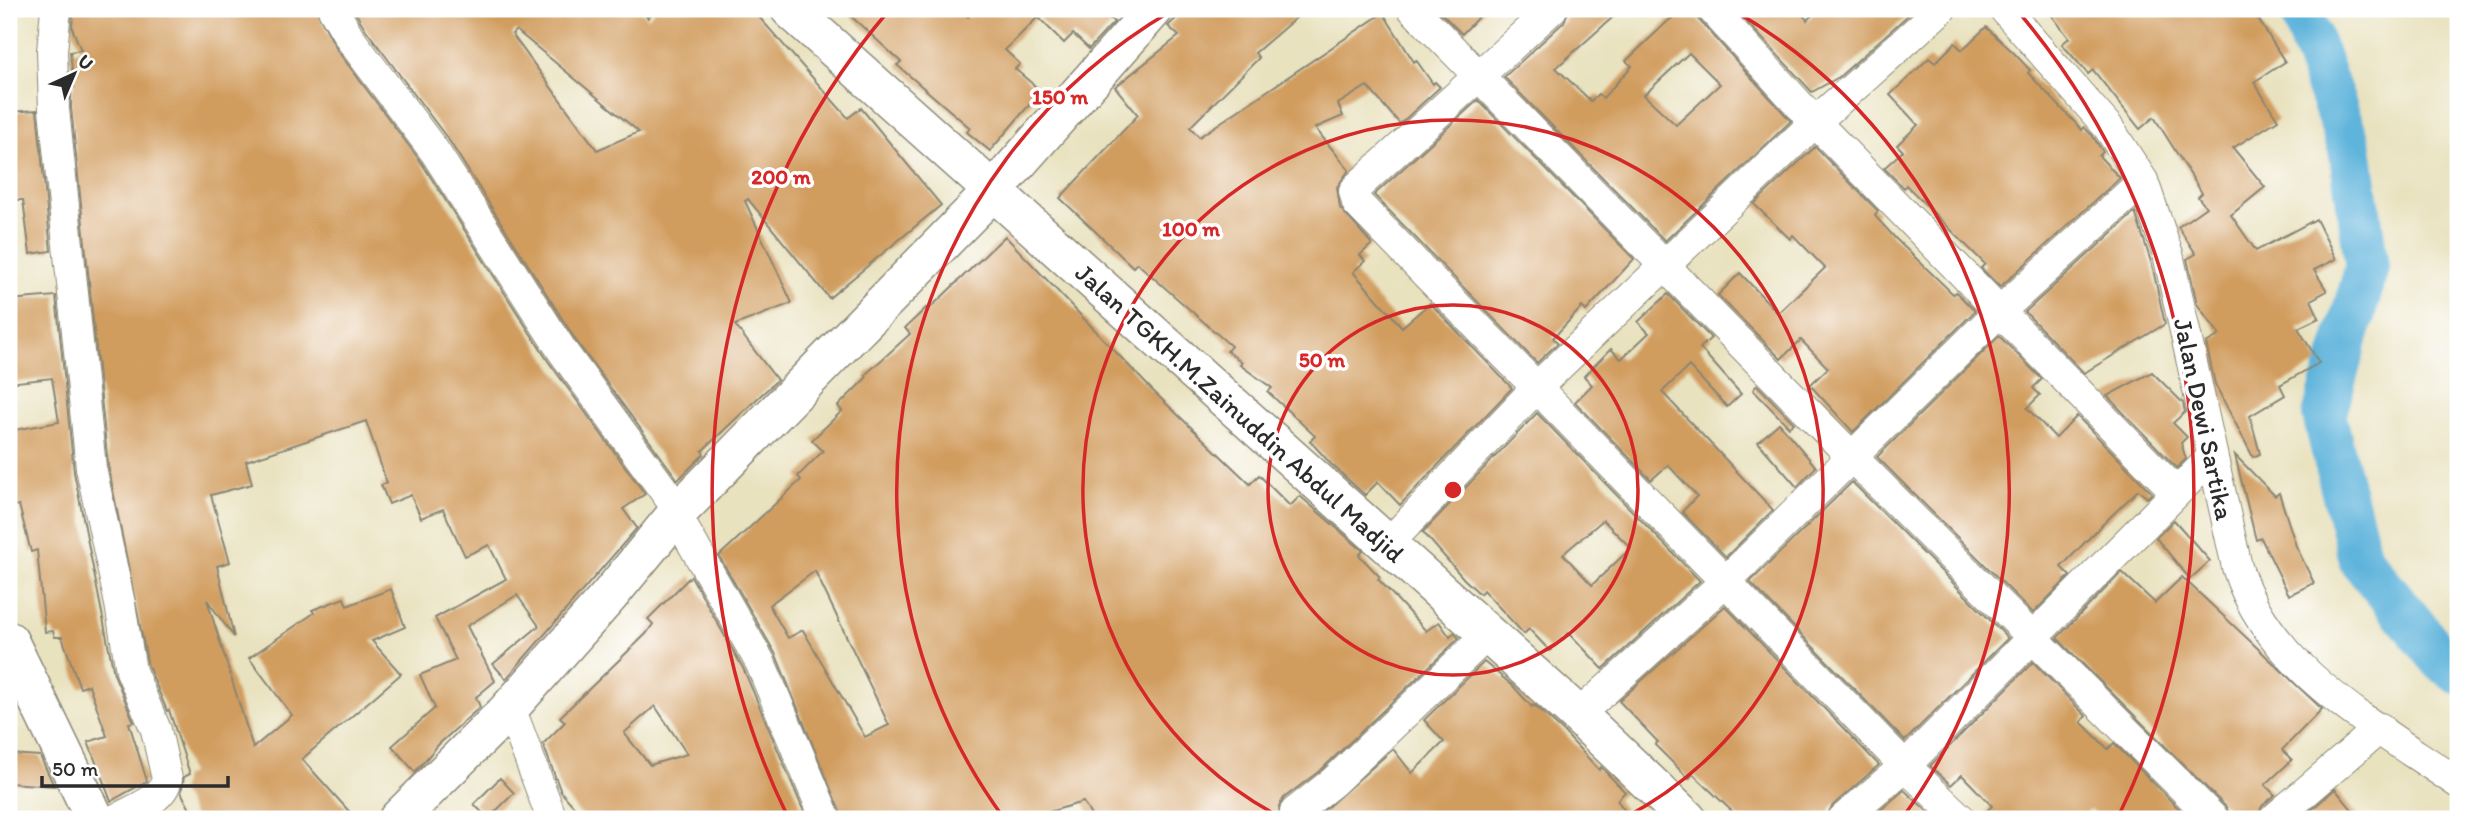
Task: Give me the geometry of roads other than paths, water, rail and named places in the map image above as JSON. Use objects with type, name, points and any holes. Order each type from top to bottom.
[{"type":"main road","name":"Jalan TGKH.M.Zainuddin Abdul Madjid","points":[[790,9],[1578,715],[1687,819]]},
{"type":"main road","points":[[422,819],[516,723],[681,519],[944,266],[993,191],[1154,9]]},
{"type":"main road","points":[[398,819],[615,602]]},
{"type":"main road","points":[[9,641],[94,819]]},
{"type":"street","points":[[55,9],[52,51],[54,109],[91,468],[120,604],[131,671],[156,730],[167,779],[166,787],[154,798],[116,819]]},
{"type":"street","points":[[333,9],[351,40],[435,152],[563,352],[681,519],[760,662],[826,819]]},
{"type":"street","points":[[1413,9],[1666,264],[1852,457],[2214,819]]},
{"type":"street","points":[[1552,9],[1358,186],[1354,196],[1357,203],[1443,295],[1727,580],[1905,766],[1961,819]]},
{"type":"street","points":[[1712,9],[1815,122],[2175,491]]},
{"type":"street","points":[[1387,545],[1536,388],[1815,122],[1941,9]]},
{"type":"street","name":"Jalan Dewi Sartika","points":[[2004,9],[2108,127],[2143,181],[2168,254],[2237,567],[2244,592],[2260,620],[2295,662],[2380,728],[2458,783]]},
{"type":"street","points":[[1578,715],[1727,580],[2000,312],[2143,181]]},
{"type":"street","points":[[1843,819],[1905,766],[2175,491],[2212,457]]},
{"type":"street","points":[[1295,812],[1333,782],[1487,635]]},
{"type":"street","points":[[516,723],[552,819]]},
{"type":"street","points":[[2274,819],[2380,728]]},
{"type":"waterway","points":[[2300,9],[2350,148],[2367,267],[2324,415],[2360,559],[2443,661],[2458,672]]}]
